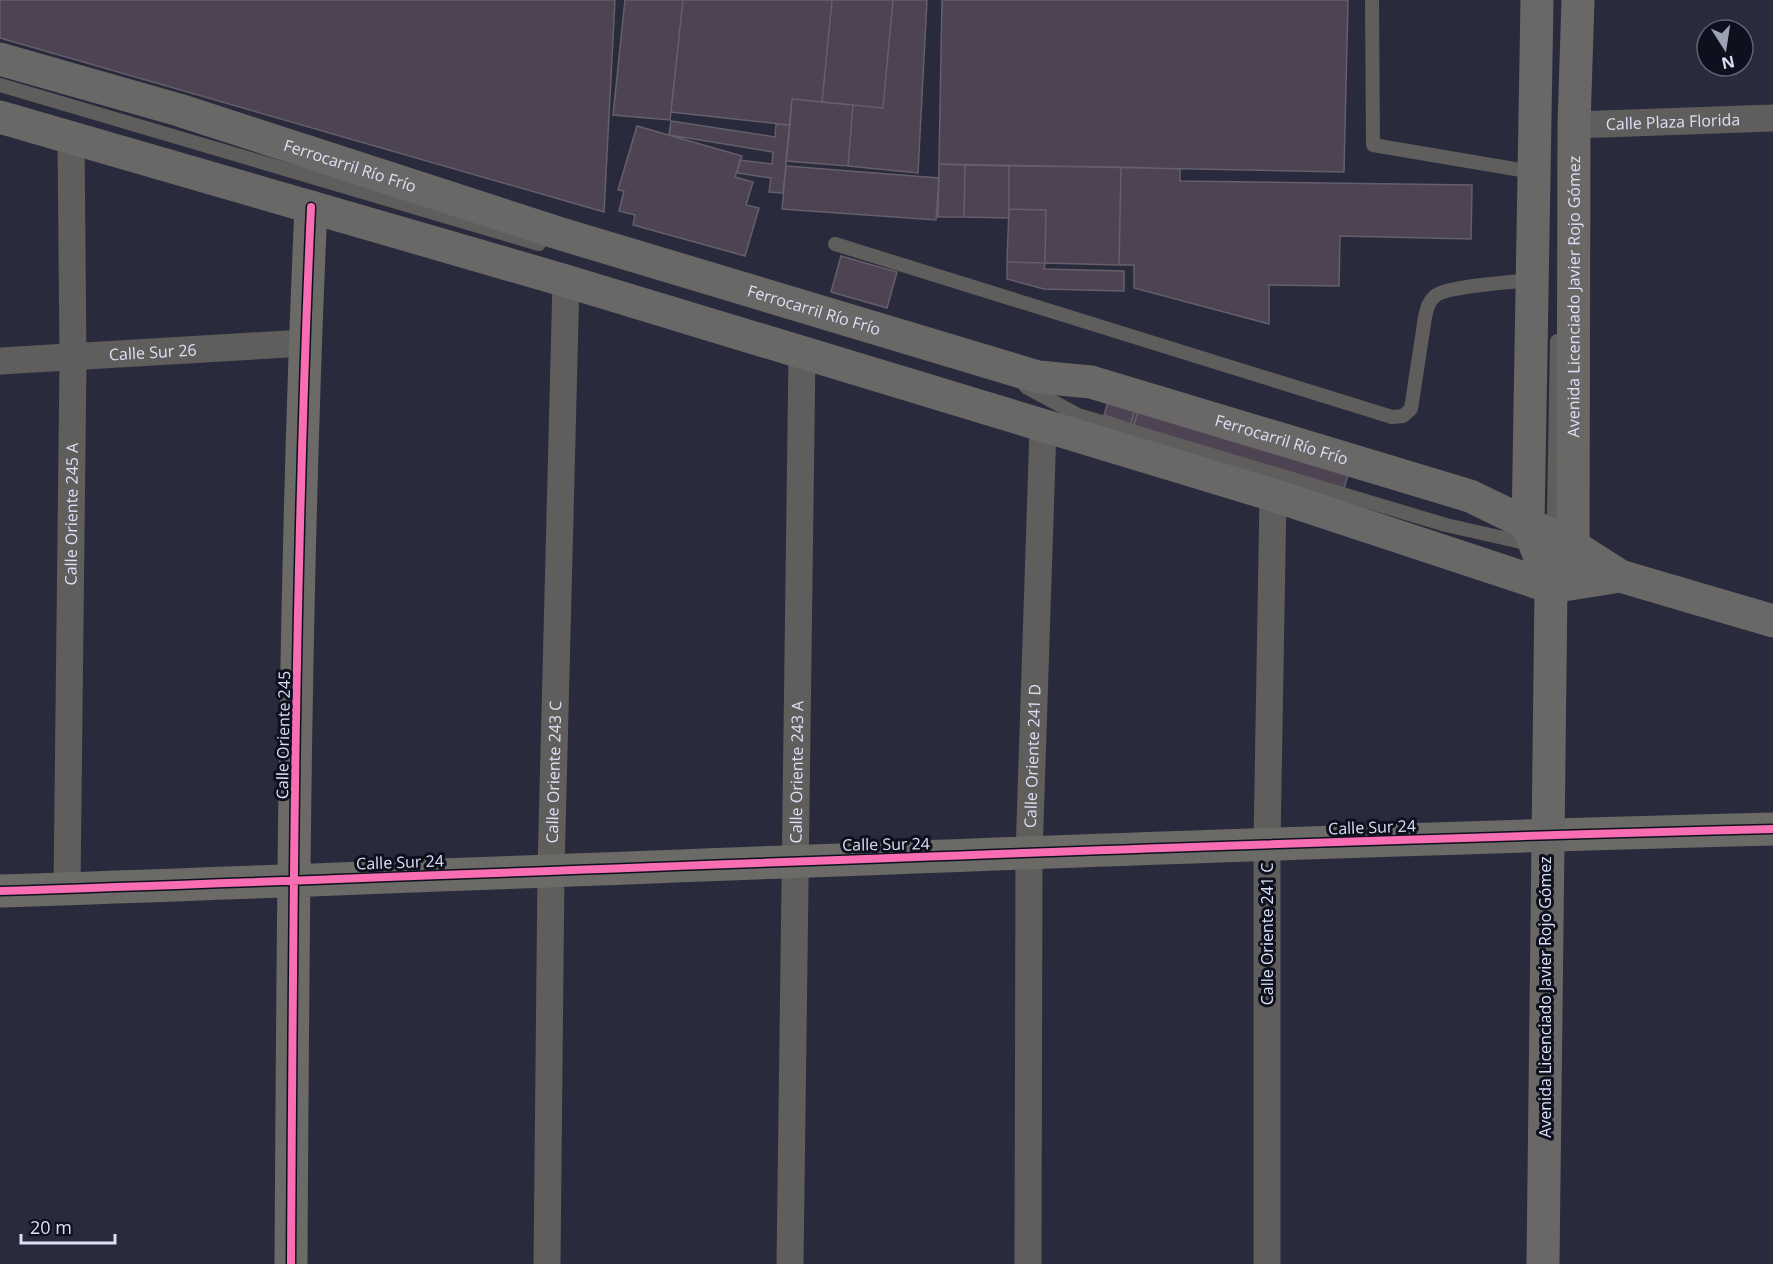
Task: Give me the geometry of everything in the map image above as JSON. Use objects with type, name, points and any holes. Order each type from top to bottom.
[{"type":"main road","name":"Avenida Licenciado Javier Rojo Gómez","points":[[1537,0],[1532,280],[1546,538],[1551,587],[1546,835],[1543,1264]]},
{"type":"main road","name":"Avenida Licenciado Javier Rojo Gómez","points":[[1546,538],[1574,125],[1578,0]]},
{"type":"main road","name":"Ferrocarril Río Frío","points":[[0,60],[179,110],[558,233],[1026,373],[1091,382],[1470,496],[1620,576],[1773,621]]},
{"type":"main road","name":"Ferrocarril Río Frío","points":[[0,117],[802,352],[1043,428],[1273,495],[1551,587],[1620,576]]},
{"type":"street","name":"Calle Plaza Florida","points":[[1574,125],[1773,118]]},
{"type":"street","name":"Calle Oriente 245 A","points":[[67,889],[73,359],[71,138]]},
{"type":"street","name":"Calle Oriente 245","points":[[291,1264],[293,880],[305,343],[311,207]]},
{"type":"street","name":"Calle Oriente 243 C","points":[[547,1264],[551,869],[566,281]]},
{"type":"street","name":"Calle Sur 26","points":[[0,361],[73,359],[305,343]]},
{"type":"street","name":"Calle Oriente 243 A","points":[[790,1264],[802,352]]},
{"type":"street","name":"Calle Oriente 241 D","points":[[1028,1264],[1029,855],[1043,428]]},
{"type":"street","name":"Calle Oriente 241 C","points":[[1267,1264],[1267,843],[1273,495]]},
{"type":"street","name":"Calle Sur 24","points":[[0,891],[795,860],[1029,855],[1267,843],[1773,829]]},
{"type":"lane","points":[[1372,0],[1373,145],[1533,172]]},
{"type":"lane","points":[[1559,250],[1564,0]]},
{"type":"lane","points":[[0,85],[552,247]]},
{"type":"lane","points":[[835,244],[1392,417],[1403,416],[1411,410],[1425,317],[1429,304],[1436,295],[1450,290],[1532,280]]},
{"type":"lane","points":[[793,318],[1034,390],[1090,418],[1446,525],[1546,538],[1554,513],[1558,322]]},
{"type":"building","points":[[0,0],[615,0],[604,212],[0,38]]},
{"type":"building","points":[[625,0],[683,0],[670,120],[613,115]]},
{"type":"building","points":[[683,0],[832,0],[822,102],[792,99],[790,125],[671,112]]},
{"type":"building","points":[[832,0],[893,0],[883,108],[822,102]]},
{"type":"building","points":[[893,0],[927,0],[918,173],[848,166],[853,105],[883,108]]},
{"type":"building","points":[[942,0],[1348,0],[1344,172],[939,164]]},
{"type":"building","points":[[792,99],[853,105],[848,166],[786,161]]},
{"type":"building","points":[[671,121],[775,137],[776,124],[790,125],[783,193],[769,192],[771,178],[737,173],[740,160],[772,164],[773,152],[669,135]]},
{"type":"building","points":[[637,126],[742,156],[735,177],[753,182],[746,205],[759,208],[745,256],[633,225],[635,215],[619,211],[624,191],[618,190]]},
{"type":"building","points":[[939,164],[965,165],[964,217],[938,217]]},
{"type":"building","points":[[965,165],[1009,166],[1009,218],[964,217]]},
{"type":"building","points":[[786,166],[939,178],[936,220],[782,209]]},
{"type":"building","points":[[1009,166],[1121,167],[1119,265],[1045,263],[1046,210],[1009,209]]},
{"type":"building","points":[[1121,167],[1180,169],[1180,181],[1472,185],[1471,239],[1340,236],[1339,286],[1269,285],[1269,324],[1134,288],[1134,265],[1119,265]]},
{"type":"building","points":[[1009,209],[1046,210],[1045,263],[1007,262]]},
{"type":"building","points":[[841,256],[897,272],[887,308],[831,292]]},
{"type":"building","points":[[1007,262],[1045,263],[1044,269],[1124,271],[1124,291],[1044,289],[1007,279]]},
{"type":"building","points":[[1108,402],[1138,412],[1134,425],[1104,415]]},
{"type":"building","points":[[1136,405],[1349,471],[1342,496],[1129,430]]},
{"type":"cycle path","points":[[291,1264],[298,603],[311,207]]},
{"type":"cycle path","points":[[0,891],[1108,850],[1773,829]]}]
